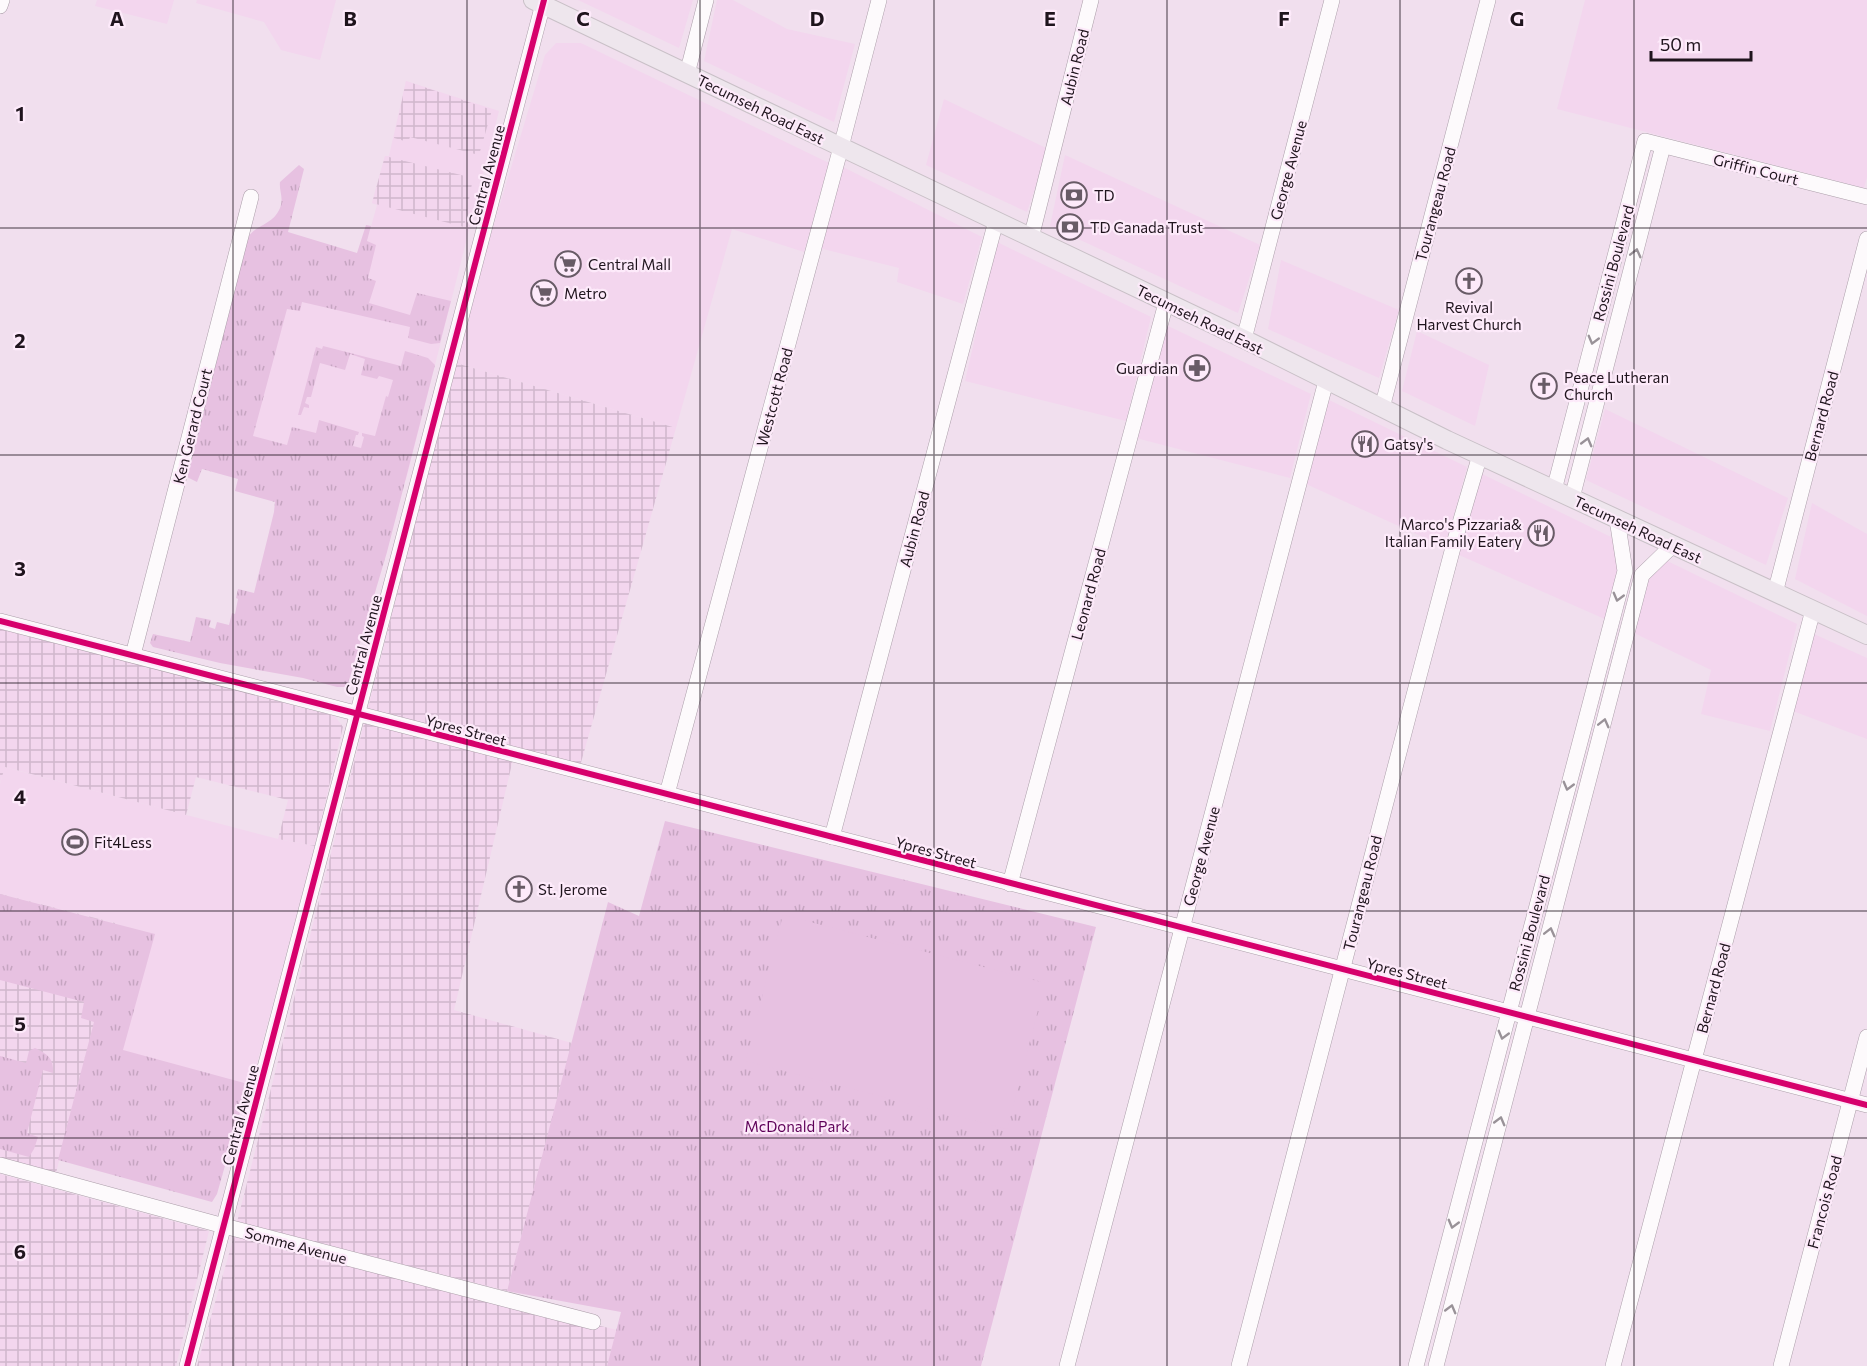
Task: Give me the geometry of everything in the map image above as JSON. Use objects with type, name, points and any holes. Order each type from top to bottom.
[{"type":"main road","name":"Tecumseh Road East","points":[[540,1],[687,74],[1244,339],[1480,455],[1867,635]]},
{"type":"street","points":[[0,6],[2,0]]},
{"type":"street","points":[[687,74],[706,0]]},
{"type":"street","name":"Westcott Road","points":[[667,794],[879,0]]},
{"type":"street","name":"Aubin Road","points":[[1031,238],[1091,0]]},
{"type":"street","name":"George Avenue","points":[[1244,339],[1332,0]]},
{"type":"street","name":"Tourangeau Road","points":[[1382,408],[1488,0]]},
{"type":"street","name":"Central Avenue","points":[[187,1366],[540,1]]},
{"type":"street","name":"Griffin Court","points":[[1645,141],[1867,197]]},
{"type":"street","name":"Rossini Boulevard","points":[[1554,490],[1645,141]]},
{"type":"street","name":"Rossini Boulevard","points":[[1572,498],[1663,147]]},
{"type":"street","name":"Ken Gerard Court","points":[[133,655],[251,197]]},
{"type":"street","name":"Aubin Road","points":[[832,837],[996,221]]},
{"type":"street","name":"Bernard Road","points":[[1775,592],[1867,239]]},
{"type":"street","name":"Leonard Road","points":[[1010,884],[1166,303]]},
{"type":"street","name":"George Avenue","points":[[1067,1366],[1326,381]]},
{"type":"street","points":[[1581,384],[1601,388]]},
{"type":"street","name":"Tourangeau Road","points":[[1239,1366],[1408,714],[1480,455]]},
{"type":"street","name":"Rossini Boulevard","points":[[1416,1366],[1625,571],[1617,519]]},
{"type":"street","points":[[1625,571],[1642,575],[1673,545]]},
{"type":"street","name":"Rossini Boulevard","points":[[1436,1366],[1642,575]]},
{"type":"street","name":"Bernard Road","points":[[1613,1366],[1813,610]]},
{"type":"street","name":"Ypres Street","points":[[0,621],[1867,1105]]},
{"type":"street","name":"Francois Road","points":[[1781,1366],[1867,1037]]},
{"type":"street","name":"Somme Avenue","points":[[0,1165],[593,1322]]},
{"type":"shaded area","points":[[97,0],[174,0],[167,24],[95,6]]},
{"type":"shaded area","points":[[197,0],[336,0],[320,60],[281,50],[264,22],[196,3]]},
{"type":"shaded area","points":[[578,0],[693,0],[679,48]]},
{"type":"shaded area","points":[[717,0],[733,0],[787,29],[855,44],[834,122],[704,61]]},
{"type":"shaded area","points":[[1585,0],[1867,0],[1867,177],[1864,188],[1557,109]]},
{"type":"shaded area","points":[[556,43],[581,43],[829,163],[804,252],[732,229],[676,428],[456,363],[488,244],[545,55]]},
{"type":"shaded area","points":[[406,81],[499,111],[406,480],[245,437],[281,297],[348,311],[377,205],[372,203],[385,156],[389,156]]},
{"type":"shaded area","points":[[406,81],[492,110],[479,155],[410,137],[408,142],[394,138]]},
{"type":"shaded area","points":[[944,99],[1048,149],[1027,212],[926,165]]},
{"type":"shaded area","points":[[1065,155],[1260,245],[1238,313],[1050,226]]},
{"type":"shaded area","points":[[385,156],[473,178],[464,227],[372,203]]},
{"type":"shaded area","points":[[843,167],[982,237],[963,304],[897,282],[899,268],[819,248]]},
{"type":"shaded area","points":[[997,242],[1151,317],[1126,421],[965,381]]},
{"type":"shaded area","points":[[1281,260],[1399,310],[1379,378],[1268,329]]},
{"type":"shaded area","points":[[1166,325],[1311,394],[1290,478],[1136,438]]},
{"type":"shaded area","points":[[1417,331],[1489,365],[1475,426],[1402,391]]},
{"type":"shaded area","points":[[456,363],[676,428],[580,766],[515,751],[454,1010],[572,1043],[507,1291],[237,1222]]},
{"type":"shaded area","points":[[1329,400],[1467,467],[1445,547],[1306,484]]},
{"type":"shaded area","points":[[1605,409],[1788,498],[1766,565],[1586,480]]},
{"type":"shaded area","points":[[1480,473],[1615,539],[1621,565],[1607,620],[1459,555]]},
{"type":"shaded area","points":[[1812,503],[1867,534],[1867,616],[1795,579]]},
{"type":"shaded area","points":[[1655,555],[1797,624],[1770,731],[1701,714],[1711,670],[1634,633]]},
{"type":"shaded area","points":[[0,629],[335,716],[343,727],[315,846],[278,839],[288,800],[196,777],[186,815],[5,767],[0,783]]},
{"type":"shaded area","points":[[1814,634],[1867,658],[1867,739],[1793,711]]},
{"type":"shaded area","points":[[4,767],[278,839],[315,846],[249,1093],[87,1049],[119,924],[0,894],[0,784]]},
{"type":"shaded area","points":[[0,894],[119,924],[56,1173],[0,1159]]},
{"type":"shaded area","points":[[0,1174],[209,1231],[176,1366],[0,1366]]},
{"type":"shaded area","points":[[234,1236],[617,1330],[607,1366],[197,1366]]},
{"type":"green space","points":[[299,165],[304,169],[288,232],[357,253],[366,225],[371,226],[367,241],[376,245],[368,278],[376,281],[369,303],[410,315],[417,293],[451,301],[440,343],[431,344],[408,338],[410,327],[302,302],[300,311],[287,309],[253,436],[287,445],[292,427],[316,433],[319,420],[359,432],[353,446],[361,448],[364,437],[362,433],[375,436],[393,380],[361,375],[365,359],[350,354],[345,370],[320,363],[311,397],[307,397],[305,403],[309,405],[309,408],[304,407],[301,415],[298,415],[316,347],[322,349],[323,346],[401,366],[405,351],[428,358],[435,365],[387,552],[347,687],[337,687],[303,678],[220,663],[153,647],[150,643],[153,634],[190,642],[196,617],[211,620],[209,627],[215,629],[217,622],[229,625],[232,613],[235,614],[238,589],[254,593],[275,502],[235,491],[238,479],[202,469],[197,482],[187,477],[248,237],[278,212],[281,205],[280,182]]},
{"type":"green space","name":"McDonald Park","points":[[665,821],[1096,927],[981,1366],[607,1366],[621,1312],[507,1291],[608,902],[639,916]]},
{"type":"green space","points":[[0,894],[155,934],[123,1050],[248,1084],[217,1194],[212,1202],[58,1160],[94,1022],[81,1018],[84,1002],[0,980]]},
{"type":"green space","points":[[783,915],[1045,983],[1007,1129],[746,1061]]},
{"type":"green space","points":[[35,1048],[49,1057],[53,1073],[43,1070],[27,1133],[38,1137],[29,1157],[0,1149],[0,1056],[26,1063],[29,1051]]},
{"type":"cycle path","points":[[187,1366],[544,0]]},
{"type":"cycle path","points":[[0,621],[1867,1105]]},
{"type":"place","name":"TD","points":[[1074,195]]},
{"type":"place","name":"TD Canada Trust","points":[[1070,227]]},
{"type":"place","name":"Central Mall","points":[[568,264]]},
{"type":"place","name":"Revival Harvest Church","points":[[1469,281]]},
{"type":"place","name":"Metro","points":[[544,293]]},
{"type":"place","name":"Guardian","points":[[1197,368]]},
{"type":"place","name":"Peace Lutheran Church","points":[[1544,386]]},
{"type":"place","name":"Gatsy's","points":[[1365,444]]},
{"type":"place","name":"Marco's Pizzaria& Italian Family Eatery","points":[[1541,533]]},
{"type":"place","name":"Fit4Less","points":[[75,842]]},
{"type":"place","name":"St. Jerome","points":[[519,889]]}]
